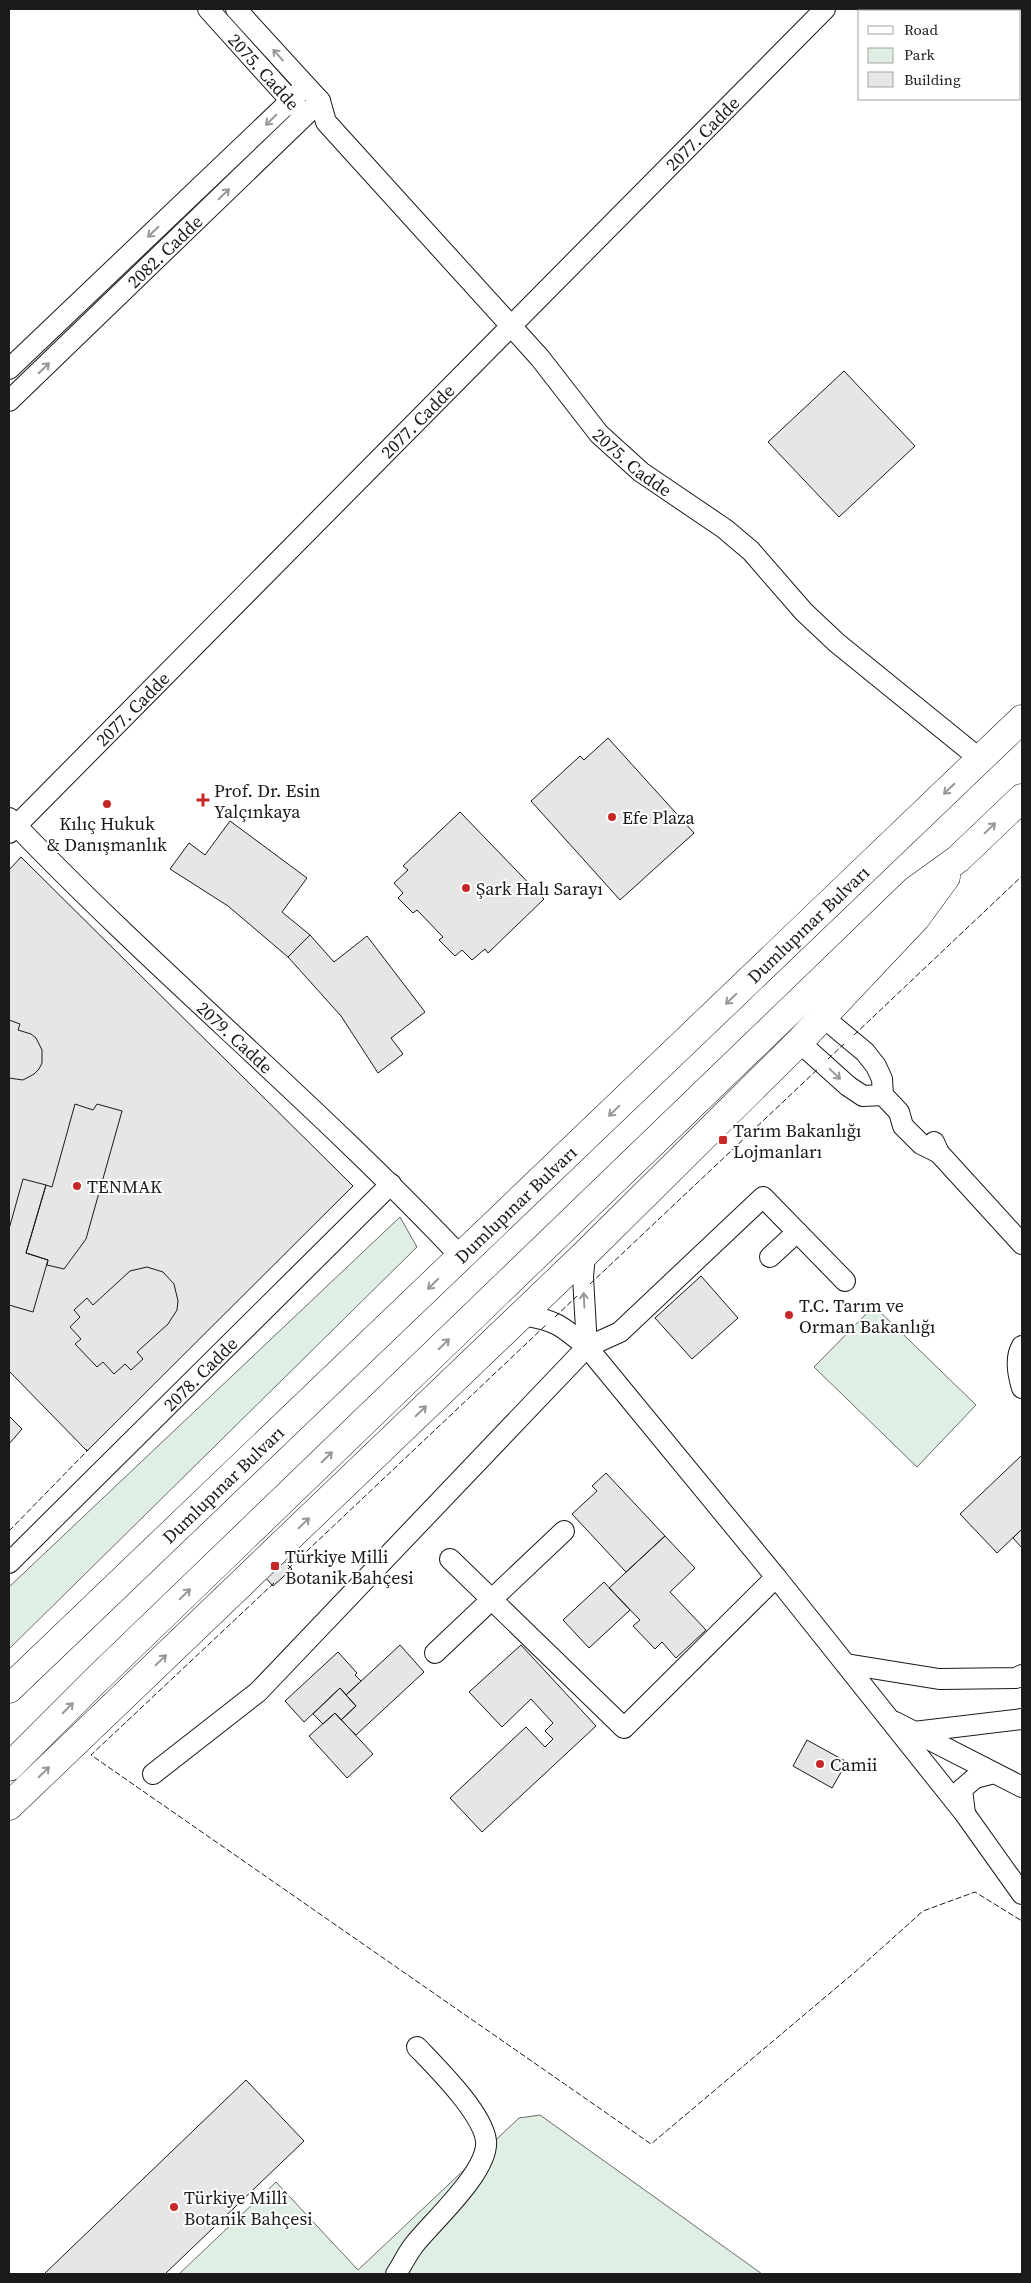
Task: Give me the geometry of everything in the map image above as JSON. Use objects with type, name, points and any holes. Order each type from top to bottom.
[{"type":"highway","name":"Dumlupınar Bulvarı","points":[[9,1689],[1022,718]]},
{"type":"highway","points":[[9,1767],[95,1681],[914,890],[958,859],[1022,798]]},
{"type":"highway","points":[[9,1806],[522,1315],[799,1042],[916,918],[958,859]]},
{"type":"street","name":"2075. Cadde","points":[[208,9],[305,116],[326,122]]},
{"type":"street","name":"2075. Cadde","points":[[236,9],[320,101],[326,122],[512,326],[540,358],[599,434],[641,472],[751,551],[804,612],[836,644],[980,759]]},
{"type":"street","name":"2077. Cadde","points":[[11,826],[512,326],[826,9]]},
{"type":"street","name":"2082. Cadde","points":[[9,369],[306,86]]},
{"type":"street","name":"2082. Cadde","points":[[9,401],[320,101]]},
{"type":"street","name":"2079. Cadde","points":[[11,826],[391,1184],[461,1257]]},
{"type":"street","points":[[823,1017],[865,1052],[876,1066],[882,1079],[882,1095],[899,1112],[913,1117],[929,1135],[939,1153],[1022,1244]]},
{"type":"street","points":[[799,1042],[848,1086],[863,1096],[882,1095]]},
{"type":"street","name":"2078. Cadde","points":[[9,1563],[391,1184]]},
{"type":"street","points":[[153,1774],[258,1692],[587,1347],[620,1332],[763,1198],[845,1281]]},
{"type":"street","points":[[770,1257],[796,1232]]},
{"type":"street","points":[[585,1254],[583,1277],[587,1347]]},
{"type":"street","points":[[522,1315],[548,1319],[566,1329],[587,1347],[846,1664],[965,1814],[1022,1894]]},
{"type":"street","points":[[1022,1346],[1019,1351],[1018,1375],[1022,1388]]},
{"type":"street","points":[[436,1653],[564,1531]]},
{"type":"street","points":[[450,1559],[624,1728],[776,1577]]},
{"type":"street","points":[[846,1664],[939,1679],[1016,1678],[1022,1675]]},
{"type":"street","points":[[889,1719],[1022,1787]]},
{"type":"street","points":[[914,1732],[1022,1719]]},
{"type":"street","points":[[965,1814],[962,1789],[975,1778],[994,1773]]},
{"type":"street","points":[[396,2274],[414,2246],[478,2169],[486,2150],[486,2139],[478,2120],[447,2080],[417,2047]]},
{"type":"green space","points":[[400,1217],[417,1247],[9,1649],[9,1587]]},
{"type":"green space","points":[[874,1306],[976,1405],[917,1467],[814,1367]]},
{"type":"green space","points":[[540,2115],[762,2274],[179,2274],[276,2182],[358,2270],[519,2118]]},
{"type":"building","points":[[844,371],[915,446],[839,517],[768,442]]},
{"type":"building","name":"Efe Plaza","points":[[608,738],[694,833],[620,900],[531,801],[580,756],[584,760]]},
{"type":"building","name":"Şark Halı Sarayı","points":[[460,812],[544,899],[488,953],[485,949],[472,960],[462,950],[455,956],[439,940],[443,937],[417,910],[413,913],[398,898],[403,893],[394,883],[408,870],[403,866]]},
{"type":"building","points":[[230,821],[307,878],[282,912],[310,935],[288,957],[228,906],[170,869],[189,843],[205,855]]},
{"type":"building","points":[[21,857],[353,1186],[87,1451],[9,1371],[9,870]]},
{"type":"building","points":[[310,935],[334,962],[367,936],[425,1012],[391,1038],[403,1054],[378,1073],[341,1016],[288,957]]},
{"type":"building","points":[[9,1020],[20,1024],[18,1030],[31,1034],[36,1038],[42,1050],[42,1063],[39,1069],[23,1080],[9,1078]]},
{"type":"building","name":"TENMAK","points":[[75,1104],[93,1110],[97,1104],[122,1111],[86,1239],[64,1269],[47,1265],[48,1260],[26,1253],[46,1185],[52,1187]]},
{"type":"building","points":[[23,1179],[46,1185],[26,1253],[48,1260],[33,1312],[9,1305],[9,1229]]},
{"type":"building","points":[[147,1267],[163,1272],[174,1284],[178,1301],[177,1310],[168,1324],[137,1352],[143,1359],[131,1370],[125,1364],[114,1374],[103,1362],[97,1367],[75,1344],[81,1339],[70,1327],[80,1317],[74,1310],[87,1298],[93,1305],[130,1271]]},
{"type":"building","points":[[701,1276],[738,1318],[692,1359],[655,1318]]},
{"type":"building","points":[[9,1416],[22,1429],[9,1444]]},
{"type":"building","points":[[1022,1455],[1022,1529],[997,1553],[960,1514]]},
{"type":"building","points":[[606,1473],[665,1536],[626,1572],[572,1514],[597,1491],[592,1486]]},
{"type":"building","points":[[1021,1530],[1022,1532],[1022,1548],[1013,1538]]},
{"type":"building","points":[[665,1536],[695,1568],[670,1592],[706,1630],[676,1658],[662,1642],[655,1649],[633,1626],[640,1620],[609,1588]]},
{"type":"building","points":[[282,1559],[292,1569],[273,1586],[264,1576]]},
{"type":"building","points":[[604,1582],[630,1610],[589,1648],[563,1620]]},
{"type":"building","points":[[400,1645],[424,1672],[356,1735],[341,1720],[356,1706],[346,1695]]},
{"type":"building","points":[[521,1645],[596,1726],[482,1832],[450,1798],[526,1727],[545,1747],[553,1739],[545,1731],[553,1723],[531,1699],[502,1727],[469,1692]]},
{"type":"building","points":[[338,1652],[357,1673],[355,1675],[361,1681],[346,1695],[340,1688],[304,1722],[285,1701]]},
{"type":"building","points":[[340,1688],[356,1706],[341,1720],[335,1713],[323,1724],[313,1714]]},
{"type":"building","points":[[335,1713],[373,1754],[347,1778],[309,1736]]},
{"type":"building","name":"Camii","points":[[807,1740],[847,1762],[832,1788],[793,1766]]},
{"type":"building","name":"Türkiye Millî Botanik Bahçesi","points":[[246,2080],[304,2141],[165,2274],[44,2274]]},
{"type":"fence","points":[[854,1035],[1022,876]]},
{"type":"fence","points":[[828,1059],[844,1044]]},
{"type":"fence","points":[[590,1284],[819,1068]]},
{"type":"fence","points":[[555,1317],[577,1296]]},
{"type":"fence","points":[[288,1569],[546,1325]]},
{"type":"fence","points":[[9,1531],[87,1451],[86,1449]]},
{"type":"fence","points":[[274,1583],[91,1755],[651,2144],[855,1972],[923,1911],[975,1892],[1022,1921]]},
{"type":"place","name":"Prof. Dr. Esin Yalçınkaya","points":[[203,800]]},
{"type":"place","name":"Kılıç Hukuk & Danışmanlık","points":[[107,804]]},
{"type":"place","name":"Efe Plaza","points":[[612,817]]},
{"type":"place","name":"Şark Halı Sarayı","points":[[466,888]]},
{"type":"place","name":"Tarım Bakanlığı Lojmanları","points":[[723,1140]]},
{"type":"place","name":"TENMAK","points":[[77,1186]]},
{"type":"place","name":"T.C. Tarım ve Orman Bakanlığı","points":[[789,1315]]},
{"type":"place","name":"Türkiye Milli Botanik Bahçesi","points":[[275,1566]]},
{"type":"place","name":"Camii","points":[[820,1764]]},
{"type":"place","name":"Türkiye Millî Botanik Bahçesi","points":[[174,2207]]}]
